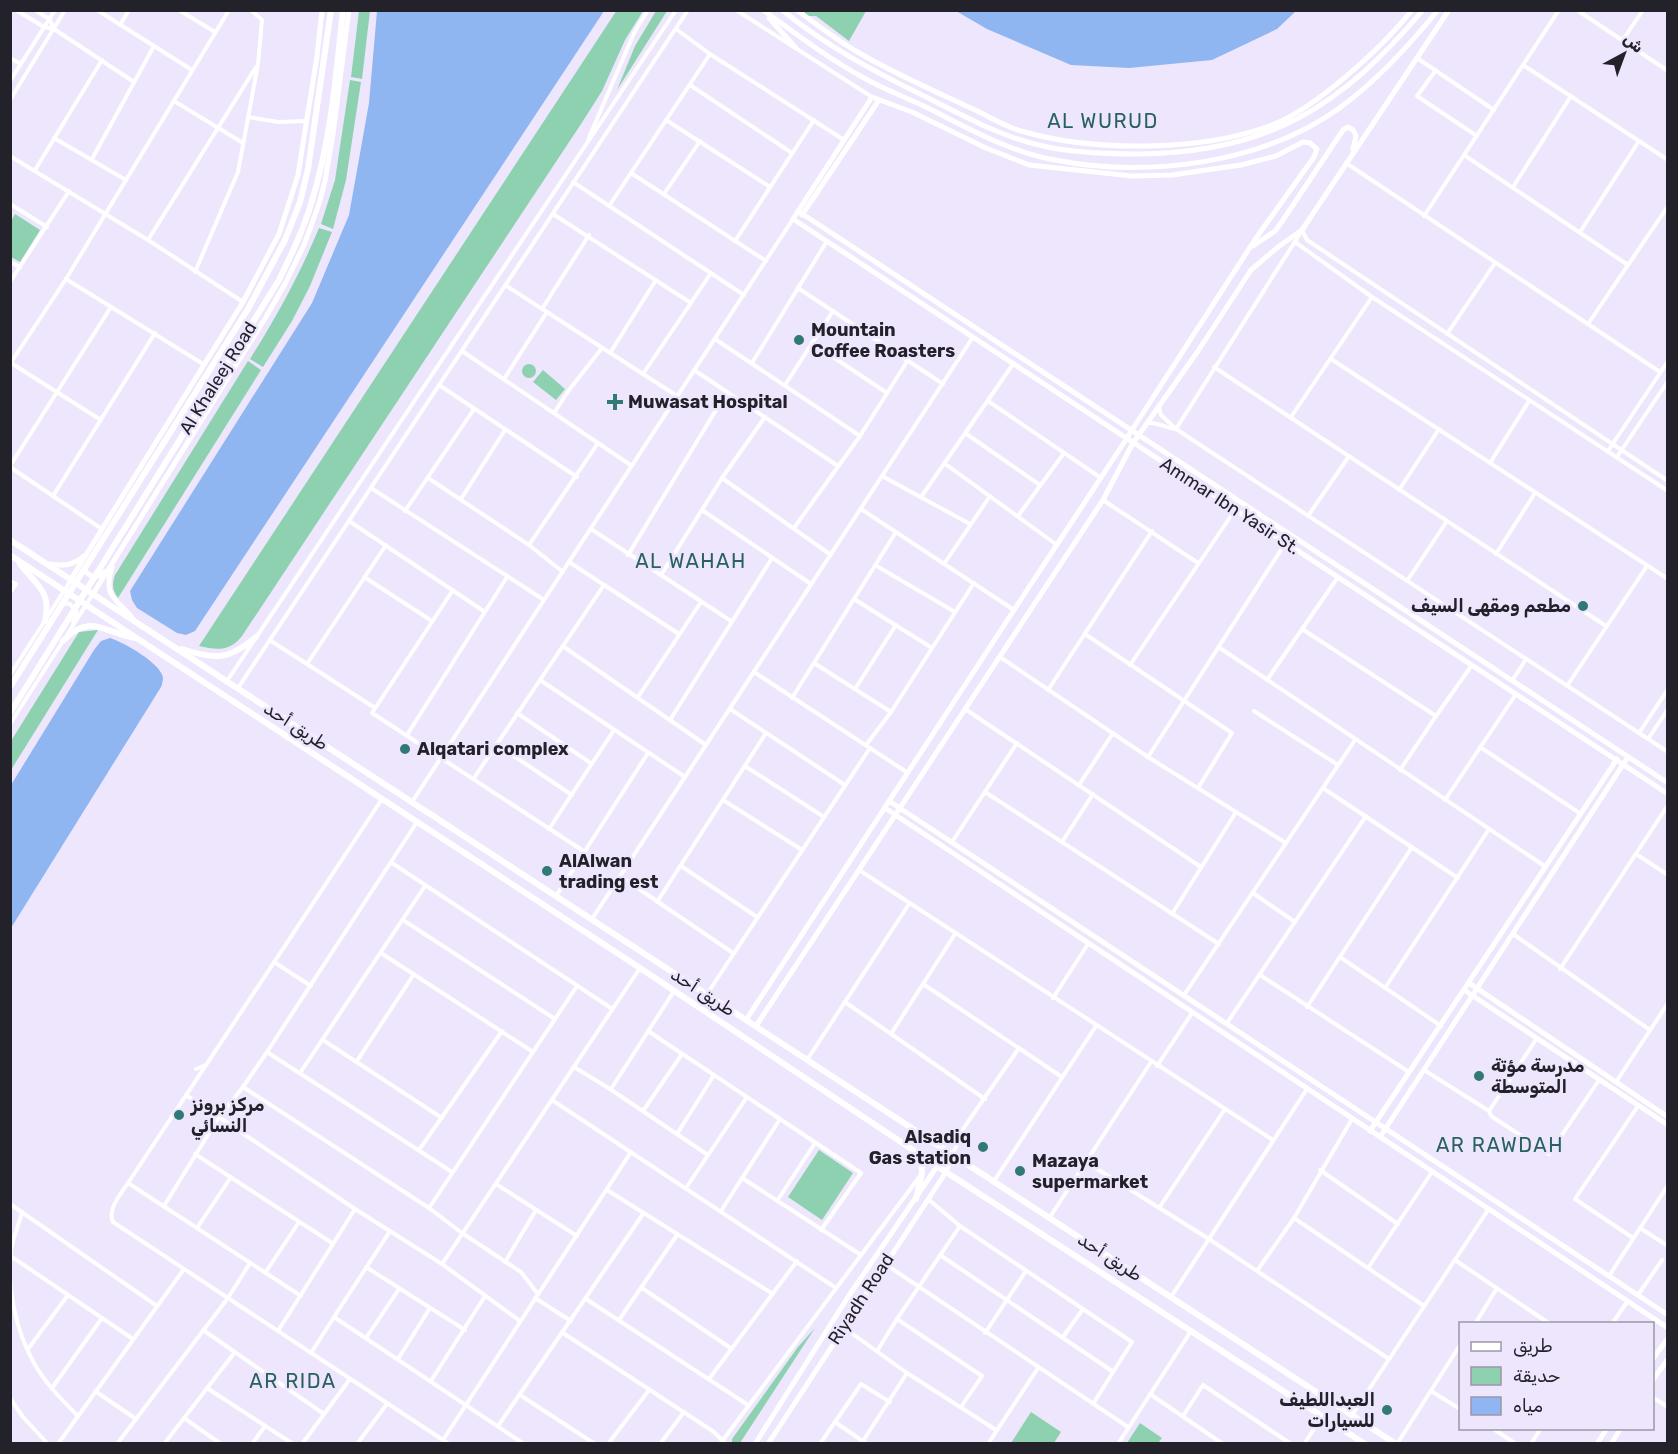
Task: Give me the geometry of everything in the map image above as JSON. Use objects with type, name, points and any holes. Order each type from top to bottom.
[{"type":"main road","name":"Al Khaleej Road","points":[[10,713],[251,326],[279,280],[297,243],[320,172],[343,10]]},
{"type":"main road","name":"Al Khaleej Road","points":[[10,687],[189,404],[269,272],[285,240],[300,202],[308,169],[330,13]]},
{"type":"main road","name":"طريق أحد","points":[[10,540],[1396,1443]]},
{"type":"main road","points":[[14,557],[42,589],[46,600],[45,621]]},
{"type":"main road","name":"طريق أحد","points":[[14,557],[946,1172],[1365,1443]]},
{"type":"main road","points":[[63,641],[72,631],[88,626],[100,626],[138,639]]},
{"type":"main road","points":[[172,646],[193,653],[218,657],[241,650],[256,637]]},
{"type":"main road","points":[[916,1199],[922,1173],[921,1154]]},
{"type":"street","points":[[16,10],[44,27],[54,29],[134,82]]},
{"type":"street","points":[[35,10],[49,19],[54,29]]},
{"type":"street","points":[[10,81],[54,10]]},
{"type":"street","points":[[10,100],[65,10]]},
{"type":"street","points":[[97,10],[192,70]]},
{"type":"street","points":[[120,25],[129,10]]},
{"type":"street","points":[[179,10],[215,32]]},
{"type":"street","points":[[101,420],[11,363],[66,279],[228,10]]},
{"type":"street","points":[[195,272],[238,172],[258,64],[262,20],[251,10]]},
{"type":"street","points":[[10,675],[243,302],[279,234],[293,196],[308,121],[322,10]]},
{"type":"street","points":[[10,724],[248,345],[285,284],[304,245],[325,181],[350,10]]},
{"type":"street","points":[[587,143],[590,130],[603,106],[634,33],[648,10]]},
{"type":"street","points":[[227,681],[676,10]]},
{"type":"street","points":[[238,688],[688,10]]},
{"type":"street","points":[[736,10],[875,98],[912,112],[986,148],[1029,165],[1132,176],[1172,175],[1241,165],[1276,156],[1303,142],[1310,142],[1317,149],[1314,157],[1248,250],[746,1020]]},
{"type":"street","points":[[782,10],[826,43],[867,67],[972,119],[1030,142],[1070,150],[1118,154],[1165,154],[1233,145],[1269,133],[1307,115],[1343,91],[1404,33],[1423,10]]},
{"type":"street","points":[[797,10],[862,55],[1000,123],[1033,134],[1090,144],[1129,146],[1185,144],[1227,137],[1272,125],[1304,108],[1357,67],[1383,43],[1412,10]]},
{"type":"street","points":[[764,11],[863,78],[933,110],[976,134],[1012,148],[1066,162],[1169,167],[1222,159],[1258,148],[1305,129],[1337,110],[1373,82],[1438,10]]},
{"type":"street","points":[[1176,429],[1350,156],[1449,10]]},
{"type":"street","points":[[1424,216],[1559,10]]},
{"type":"street","points":[[1576,10],[1668,71]]},
{"type":"street","points":[[1622,41],[1643,10]]},
{"type":"street","points":[[764,11],[796,48]]},
{"type":"street","points":[[676,29],[710,54],[845,140]]},
{"type":"street","points":[[92,159],[154,46]]},
{"type":"street","points":[[609,206],[710,54]]},
{"type":"street","points":[[10,58],[21,64]]},
{"type":"street","points":[[1418,58],[1494,110]]},
{"type":"street","points":[[35,170],[102,60]]},
{"type":"street","points":[[148,240],[258,64]]},
{"type":"street","points":[[1523,64],[1668,160]]},
{"type":"street","points":[[1436,70],[1418,96],[1477,136]]},
{"type":"street","points":[[690,84],[792,153]]},
{"type":"street","points":[[1513,187],[1571,96]]},
{"type":"street","points":[[800,213],[845,140],[875,98]]},
{"type":"street","points":[[412,802],[875,98]]},
{"type":"street","points":[[174,101],[243,144]]},
{"type":"street","points":[[603,106],[614,102]]},
{"type":"street","points":[[248,117],[278,122],[308,121]]},
{"type":"street","points":[[666,120],[770,187]]},
{"type":"street","points":[[735,241],[814,120]]},
{"type":"street","points":[[1248,250],[1275,231],[1343,130],[1348,127],[1356,136],[1350,156]]},
{"type":"street","points":[[1030,142],[1033,134]]},
{"type":"street","points":[[54,137],[126,180]]},
{"type":"street","points":[[664,194],[700,141]]},
{"type":"street","points":[[1580,232],[1639,141]]},
{"type":"street","points":[[1464,155],[1628,265]]},
{"type":"street","points":[[10,156],[105,213],[243,302]]},
{"type":"street","points":[[1346,163],[1660,372]]},
{"type":"street","points":[[631,173],[766,261]]},
{"type":"street","points":[[573,182],[744,295]]},
{"type":"street","points":[[10,282],[69,191]]},
{"type":"street","points":[[11,204],[47,227]]},
{"type":"street","points":[[1588,324],[1668,206]]},
{"type":"street","name":"Ammar Ibn Yasir St.","points":[[800,213],[1668,783]]},
{"type":"street","points":[[553,214],[691,303]]},
{"type":"street","name":"Ammar Ibn Yasir St.","points":[[795,220],[1668,794]]},
{"type":"street","points":[[1302,230],[1307,240],[1668,481]]},
{"type":"street","points":[[756,1026],[1103,500],[1133,443],[1198,351],[1251,270],[1302,230]]},
{"type":"street","points":[[542,309],[589,236]]},
{"type":"street","points":[[752,363],[827,241]]},
{"type":"street","points":[[1295,242],[1372,297],[1668,491]]},
{"type":"street","points":[[10,262],[20,267]]},
{"type":"street","points":[[1447,334],[1495,263]]},
{"type":"street","points":[[643,374],[711,273]]},
{"type":"street","points":[[66,279],[203,364]]},
{"type":"street","points":[[610,352],[656,280]]},
{"type":"street","points":[[505,285],[677,396]]},
{"type":"street","points":[[798,288],[943,384]]},
{"type":"street","points":[[1291,417],[1372,297]]},
{"type":"street","points":[[102,529],[10,466],[111,307]]},
{"type":"street","points":[[785,385],[833,311]]},
{"type":"street","points":[[504,379],[548,312]]},
{"type":"street","points":[[248,345],[251,326]]},
{"type":"street","points":[[53,496],[154,333]]},
{"type":"street","points":[[592,919],[974,337]]},
{"type":"street","points":[[715,339],[860,436]]},
{"type":"street","points":[[812,343],[887,393]]},
{"type":"street","points":[[554,413],[602,348]]},
{"type":"street","points":[[462,351],[632,466]]},
{"type":"street","points":[[1330,359],[1668,579]]},
{"type":"street","points":[[794,528],[860,436],[908,360]]},
{"type":"street","points":[[1608,451],[1668,361]]},
{"type":"street","points":[[921,496],[1014,363]]},
{"type":"street","points":[[1214,367],[1606,626]]},
{"type":"street","points":[[178,406],[211,368]]},
{"type":"street","points":[[694,370],[838,466]]},
{"type":"street","points":[[1617,457],[1668,381]]},
{"type":"street","points":[[189,404],[192,384]]},
{"type":"street","points":[[439,385],[577,477]]},
{"type":"street","points":[[628,555],[727,392]]},
{"type":"street","points":[[1491,463],[1529,400]]},
{"type":"street","points":[[988,401],[1101,478]]},
{"type":"street","points":[[1159,405],[1161,415],[1176,429],[1668,752]]},
{"type":"street","points":[[405,511],[474,409]]},
{"type":"street","points":[[661,575],[722,478],[765,417]]},
{"type":"street","points":[[1148,423],[1155,422],[1168,429],[1176,429]]},
{"type":"street","points":[[1399,490],[1438,429]]},
{"type":"street","points":[[461,499],[505,430]]},
{"type":"street","points":[[965,433],[1040,485]]},
{"type":"street","points":[[529,545],[598,443]]},
{"type":"street","points":[[1018,516],[1064,453]]},
{"type":"street","points":[[1308,516],[1349,456]]},
{"type":"street","points":[[944,464],[1057,545]]},
{"type":"street","points":[[882,476],[970,524]]},
{"type":"street","points":[[428,478],[529,545],[563,572]]},
{"type":"street","points":[[722,478],[831,555]]},
{"type":"street","points":[[371,488],[544,600]]},
{"type":"street","points":[[1496,554],[1535,493]]},
{"type":"street","points":[[944,564],[990,496]]},
{"type":"street","points":[[1103,500],[1198,563]]},
{"type":"street","points":[[861,509],[1014,610]]},
{"type":"street","points":[[702,510],[812,584]]},
{"type":"street","points":[[1130,665],[1235,510]]},
{"type":"street","points":[[349,521],[485,612]]},
{"type":"street","points":[[1407,581],[1447,521]]},
{"type":"street","points":[[591,528],[628,555],[731,621]]},
{"type":"street","points":[[1048,690],[1152,531]]},
{"type":"street","points":[[792,698],[896,532]]},
{"type":"street","points":[[47,564],[64,566],[75,564],[94,543]]},
{"type":"street","points":[[1149,757],[1286,543]]},
{"type":"street","points":[[307,664],[386,544]]},
{"type":"street","points":[[89,551],[84,566],[89,575],[99,576],[108,568]]},
{"type":"street","points":[[670,720],[772,558]]},
{"type":"street","points":[[114,560],[107,583],[109,591],[114,600],[134,621]]},
{"type":"street","points":[[569,562],[680,634]]},
{"type":"street","points":[[875,565],[955,612]]},
{"type":"street","points":[[1567,686],[1647,566]]},
{"type":"street","points":[[364,577],[432,621]]},
{"type":"street","points":[[407,735],[507,577]]},
{"type":"street","points":[[1267,680],[1338,577]]},
{"type":"street","points":[[10,581],[16,584],[10,593]]},
{"type":"street","points":[[706,994],[845,785],[974,583]]},
{"type":"street","points":[[474,778],[604,585]]},
{"type":"street","points":[[453,590],[372,713],[585,852]]},
{"type":"street","points":[[854,599],[932,648]]},
{"type":"street","points":[[638,697],[701,602]]},
{"type":"street","points":[[49,614],[62,603],[70,604],[77,612],[69,631]]},
{"type":"street","points":[[855,689],[896,626]]},
{"type":"street","points":[[1302,629],[1437,716]]},
{"type":"street","points":[[1085,634],[1232,733],[1198,788]]},
{"type":"street","points":[[271,641],[375,708]]},
{"type":"street","points":[[564,647],[706,745]]},
{"type":"street","points":[[1220,648],[1546,867]]},
{"type":"street","points":[[1000,657],[1149,757],[1286,843]]},
{"type":"street","points":[[1512,681],[1526,659]]},
{"type":"street","points":[[814,663],[891,712]]},
{"type":"street","points":[[1400,770],[1472,665]]},
{"type":"street","points":[[754,672],[908,773]]},
{"type":"street","points":[[540,680],[685,777]]},
{"type":"street","points":[[1639,733],[1668,689]]},
{"type":"street","points":[[1444,800],[1516,694]]},
{"type":"street","points":[[730,709],[845,785]]},
{"type":"street","points":[[965,709],[1201,867]]},
{"type":"street","points":[[1648,739],[1668,709]]},
{"type":"street","points":[[1254,711],[1338,765]]},
{"type":"street","points":[[517,713],[592,764]]},
{"type":"street","points":[[549,829],[614,730]]},
{"type":"street","points":[[657,902],[766,733]]},
{"type":"street","points":[[1079,785],[1113,733]]},
{"type":"street","points":[[1184,995],[1355,740]]},
{"type":"street","points":[[952,842],[1017,743]]},
{"type":"street","points":[[496,744],[572,795]]},
{"type":"street","points":[[1480,747],[1581,814]]},
{"type":"street","points":[[556,896],[648,753]]},
{"type":"street","points":[[1370,1131],[1622,753]]},
{"type":"street","points":[[1380,1137],[1628,757]]},
{"type":"street","points":[[745,766],[824,817]]},
{"type":"street","points":[[1323,788],[1458,878]]},
{"type":"street","points":[[985,792],[1218,944]]},
{"type":"street","points":[[1062,842],[1093,794]]},
{"type":"street","points":[[382,799],[128,1183],[110,1216],[113,1222],[448,1443]]},
{"type":"street","points":[[723,800],[802,850]]},
{"type":"street","points":[[889,801],[1668,1315]]},
{"type":"street","points":[[1560,969],[1668,805]]},
{"type":"street","points":[[885,808],[1668,1328]]},
{"type":"street","points":[[1172,914],[1236,812]]},
{"type":"street","points":[[1227,1023],[1366,816]]},
{"type":"street","points":[[164,1206],[219,1117],[267,1052],[417,822]]},
{"type":"street","points":[[1385,988],[1489,829]]},
{"type":"street","points":[[1307,1007],[1412,847]]},
{"type":"street","points":[[1636,854],[1668,874]]},
{"type":"street","points":[[392,863],[611,1008]]},
{"type":"street","points":[[681,866],[757,917]]},
{"type":"street","points":[[859,870],[1274,1140]]},
{"type":"street","points":[[620,876],[734,953]]},
{"type":"street","points":[[300,1073],[424,886]]},
{"type":"street","points":[[1253,893],[1295,922]]},
{"type":"street","points":[[807,1060],[909,904]]},
{"type":"street","points":[[403,920],[555,1019]]},
{"type":"street","points":[[891,1034],[955,934]]},
{"type":"street","points":[[1513,934],[1650,1030]]},
{"type":"street","points":[[1053,998],[1088,944]]},
{"type":"street","points":[[381,953],[533,1052]]},
{"type":"street","points":[[1340,957],[1441,1026]]},
{"type":"street","points":[[274,962],[310,986]]},
{"type":"street","points":[[441,1264],[640,968]]},
{"type":"street","points":[[357,1062],[414,974]]},
{"type":"street","points":[[1260,975],[1409,1072]]},
{"type":"street","points":[[1469,983],[1668,1117]]},
{"type":"street","points":[[923,984],[1062,1077]]},
{"type":"street","points":[[429,1208],[577,986]]},
{"type":"street","points":[[247,991],[257,988]]},
{"type":"street","points":[[1464,990],[1668,1125]]},
{"type":"street","points":[[610,1089],[674,991]]},
{"type":"street","points":[[845,1002],[985,1099]]},
{"type":"street","points":[[1616,1083],[1668,1004]]},
{"type":"street","points":[[1157,1066],[1192,1013]]},
{"type":"street","points":[[994,1181],[1096,1026]]},
{"type":"street","points":[[419,1150],[502,1031]]},
{"type":"street","points":[[648,1031],[861,1173],[821,1230]]},
{"type":"street","points":[[1489,1111],[1537,1038]]},
{"type":"street","points":[[323,1040],[442,1118]]},
{"type":"street","points":[[753,1443],[938,1165],[953,1154],[963,1129],[1019,1048]]},
{"type":"street","points":[[267,1052],[452,1172]]},
{"type":"street","points":[[643,1111],[682,1054]]},
{"type":"street","points":[[1050,1218],[1151,1062]]},
{"type":"street","points":[[196,1069],[206,1065]]},
{"type":"street","points":[[574,1067],[708,1155]]},
{"type":"street","points":[[1424,1070],[1489,1111],[1491,1116],[1549,1154],[1599,1080]]},
{"type":"street","points":[[677,1134],[714,1075]]},
{"type":"street","points":[[243,1087],[429,1208],[521,1272],[536,1296],[571,1321]]},
{"type":"street","points":[[1171,1297],[1307,1089]]},
{"type":"street","points":[[186,1095],[354,1209],[441,1264],[520,1321]]},
{"type":"street","points":[[686,1188],[747,1098]]},
{"type":"street","points":[[552,1100],[836,1288]]},
{"type":"street","points":[[1633,1238],[1575,1199],[1638,1106]]},
{"type":"street","points":[[1159,1208],[1225,1109]]},
{"type":"street","points":[[721,1211],[780,1119]]},
{"type":"street","points":[[1257,1271],[1294,1218],[1320,1170],[1352,1119]]},
{"type":"street","points":[[777,1201],[815,1143]]},
{"type":"street","points":[[442,1440],[631,1152]]},
{"type":"street","points":[[195,1154],[332,1243]]},
{"type":"street","name":"Riyadh Road","points":[[768,1443],[946,1172],[953,1154]]},
{"type":"street","points":[[1086,1162],[1209,1239],[1389,1359]]},
{"type":"street","points":[[1320,1170],[1398,1224]]},
{"type":"street","points":[[1368,1268],[1431,1172]]},
{"type":"street","points":[[563,1333],[684,1412],[723,1442],[748,1405],[922,1173]]},
{"type":"street","points":[[197,1228],[231,1177]]},
{"type":"street","points":[[742,1178],[861,1255]]},
{"type":"street","points":[[128,1183],[301,1296]]},
{"type":"street","points":[[496,1184],[577,1236]]},
{"type":"street","points":[[1609,1276],[1668,1185]]},
{"type":"street","points":[[607,1190],[773,1294]]},
{"type":"street","points":[[928,1199],[960,1226],[1131,1342],[1093,1404]]},
{"type":"street","points":[[10,1204],[157,1306]]},
{"type":"street","points":[[278,1331],[354,1209]]},
{"type":"street","points":[[505,1262],[536,1210]]},
{"type":"street","points":[[1352,1415],[1488,1210]]},
{"type":"street","points":[[22,1212],[11,1256],[11,1288],[16,1320],[34,1363],[52,1389],[78,1416]]},
{"type":"street","points":[[498,1426],[643,1214]]},
{"type":"street","points":[[1294,1218],[1424,1306]]},
{"type":"street","points":[[265,1273],[300,1222]]},
{"type":"street","points":[[877,1351],[960,1226]]},
{"type":"street","points":[[1640,1228],[1668,1246]]},
{"type":"street","points":[[310,1353],[390,1231]]},
{"type":"street","points":[[619,1320],[677,1235]]},
{"type":"street","points":[[940,1255],[1112,1371]]},
{"type":"street","points":[[11,1256],[133,1339]]},
{"type":"street","points":[[1455,1260],[1543,1322]]},
{"type":"street","points":[[1638,1296],[1662,1260]]},
{"type":"street","points":[[709,1379],[797,1261]]},
{"type":"street","points":[[117,1443],[228,1298],[250,1263]]},
{"type":"street","points":[[884,1264],[1128,1427]]},
{"type":"street","points":[[366,1267],[465,1330]]},
{"type":"street","points":[[58,1443],[184,1269]]},
{"type":"street","points":[[985,1333],[1026,1271]]},
{"type":"street","points":[[366,1338],[399,1288]]},
{"type":"street","points":[[642,1288],[732,1349]]},
{"type":"street","points":[[1476,1322],[1497,1288]]},
{"type":"street","points":[[28,1349],[68,1295]]},
{"type":"street","points":[[431,1381],[485,1296]]},
{"type":"street","points":[[586,1299],[748,1405]]},
{"type":"street","points":[[1613,1322],[1627,1302]]},
{"type":"street","points":[[398,1359],[429,1308]]},
{"type":"street","points":[[1063,1337],[1083,1309]]},
{"type":"street","points":[[334,1317],[524,1443]]},
{"type":"street","points":[[52,1389],[102,1318]]},
{"type":"street","points":[[897,1319],[982,1376],[960,1407]]},
{"type":"street","points":[[10,1322],[16,1320]]},
{"type":"street","points":[[843,1327],[907,1373],[996,1430]]},
{"type":"street","points":[[203,1330],[324,1414]]},
{"type":"street","points":[[1118,1443],[1191,1330]]},
{"type":"street","points":[[1654,1359],[1668,1338]]},
{"type":"street","points":[[1396,1443],[1459,1348]]},
{"type":"street","points":[[164,1443],[235,1352]]},
{"type":"street","points":[[1654,1380],[1668,1359]]},
{"type":"street","points":[[988,1443],[1038,1368]]},
{"type":"street","points":[[835,1422],[865,1442],[907,1373]]},
{"type":"street","points":[[302,1443],[350,1379]]},
{"type":"street","points":[[820,1443],[861,1384],[890,1402]]},
{"type":"street","points":[[1183,1416],[1203,1385],[1291,1443]]},
{"type":"street","points":[[207,1388],[293,1443]]},
{"type":"street","points":[[608,1443],[649,1390]]},
{"type":"street","points":[[1431,1391],[1459,1408]]},
{"type":"street","points":[[95,1392],[136,1419]]},
{"type":"street","points":[[1150,1394],[1223,1443]]},
{"type":"street","points":[[520,1395],[595,1443]]},
{"type":"street","points":[[10,1398],[23,1417],[48,1443]]},
{"type":"street","points":[[1654,1398],[1668,1407]]},
{"type":"street","points":[[358,1443],[387,1404]]},
{"type":"street","points":[[660,1443],[684,1412]]},
{"type":"street","points":[[1304,1443],[1323,1417]]},
{"type":"street","points":[[184,1418],[221,1443]]},
{"type":"street","points":[[252,1443],[265,1426]]},
{"type":"street","points":[[1495,1430],[1516,1443]]},
{"type":"street","points":[[1531,1443],[1540,1430]]},
{"type":"street","points":[[1598,1443],[1604,1430]]},
{"type":"street","points":[[1611,1443],[1620,1430]]},
{"type":"street","points":[[1350,1443],[1355,1437]]},
{"type":"green space","points":[[617,10],[643,11],[625,40],[602,91],[583,121],[242,636],[228,647],[199,646]]},
{"type":"green space","points":[[359,11],[370,11],[362,79],[351,77]]},
{"type":"green space","points":[[656,11],[667,11],[617,90],[635,46]]},
{"type":"green space","points":[[801,11],[866,11],[849,41],[816,16],[806,16]]},
{"type":"green space","points":[[350,80],[361,82],[346,180],[333,229],[321,224],[335,180]]},
{"type":"green space","points":[[15,214],[40,230],[20,262],[11,257],[11,221]]},
{"type":"green space","points":[[319,228],[332,232],[310,286],[292,321],[263,367],[250,359],[288,295]]},
{"type":"green space","points":[[248,361],[261,370],[118,598],[113,587],[115,575]]},
{"type":"green space","points":[[526,364],[532,364],[536,371],[532,378],[526,378],[522,374],[522,368]]},
{"type":"green space","points":[[543,370],[565,389],[556,400],[533,382]]},
{"type":"green space","points":[[98,630],[11,770],[11,741],[79,632]]},
{"type":"green space","points":[[819,1150],[853,1173],[822,1220],[788,1197]]},
{"type":"green space","points":[[815,1328],[740,1443],[732,1443],[732,1439],[798,1347]]},
{"type":"green space","points":[[1031,1412],[1061,1432],[1054,1443],[1011,1443]]},
{"type":"green space","points":[[1140,1423],[1162,1438],[1158,1443],[1127,1443]]},
{"type":"water","points":[[377,11],[604,11],[195,631],[186,635],[177,633],[137,608],[130,591],[312,303],[349,215],[369,103]]},
{"type":"water","points":[[956,11],[1296,11],[1277,29],[1212,60],[1129,68],[1071,65],[987,29]]},
{"type":"water","points":[[110,638],[132,648],[156,666],[163,678],[161,686],[11,928],[11,785],[94,650],[101,641]]},
{"type":"place","name":"Mountain Coffee Roasters","points":[[799,340]]},
{"type":"place","name":"Muwasat Hospital","points":[[615,402]]},
{"type":"place","name":"مطعم ومقهى السيف","points":[[1583,606]]},
{"type":"place","name":"Alqatari complex","points":[[405,749]]},
{"type":"place","name":"AlAlwan trading est","points":[[547,871]]},
{"type":"place","name":"مدرسة مؤتة المتوسطة","points":[[1479,1076]]},
{"type":"place","name":"مركز برونز النسائي","points":[[179,1115]]},
{"type":"place","name":"Alsadiq Gas station","points":[[983,1147]]},
{"type":"place","name":"Mazaya supermarket","points":[[1020,1171]]},
{"type":"place","name":"العبداللطيف للسيارات","points":[[1387,1410]]},
{"type":"district","name":"AL WURUD","points":[[1103,121]]},
{"type":"district","name":"AL WAHAH","points":[[691,561]]},
{"type":"district","name":"AR RAWDAH","points":[[1500,1145]]},
{"type":"district","name":"AR RIDA","points":[[293,1381]]}]
